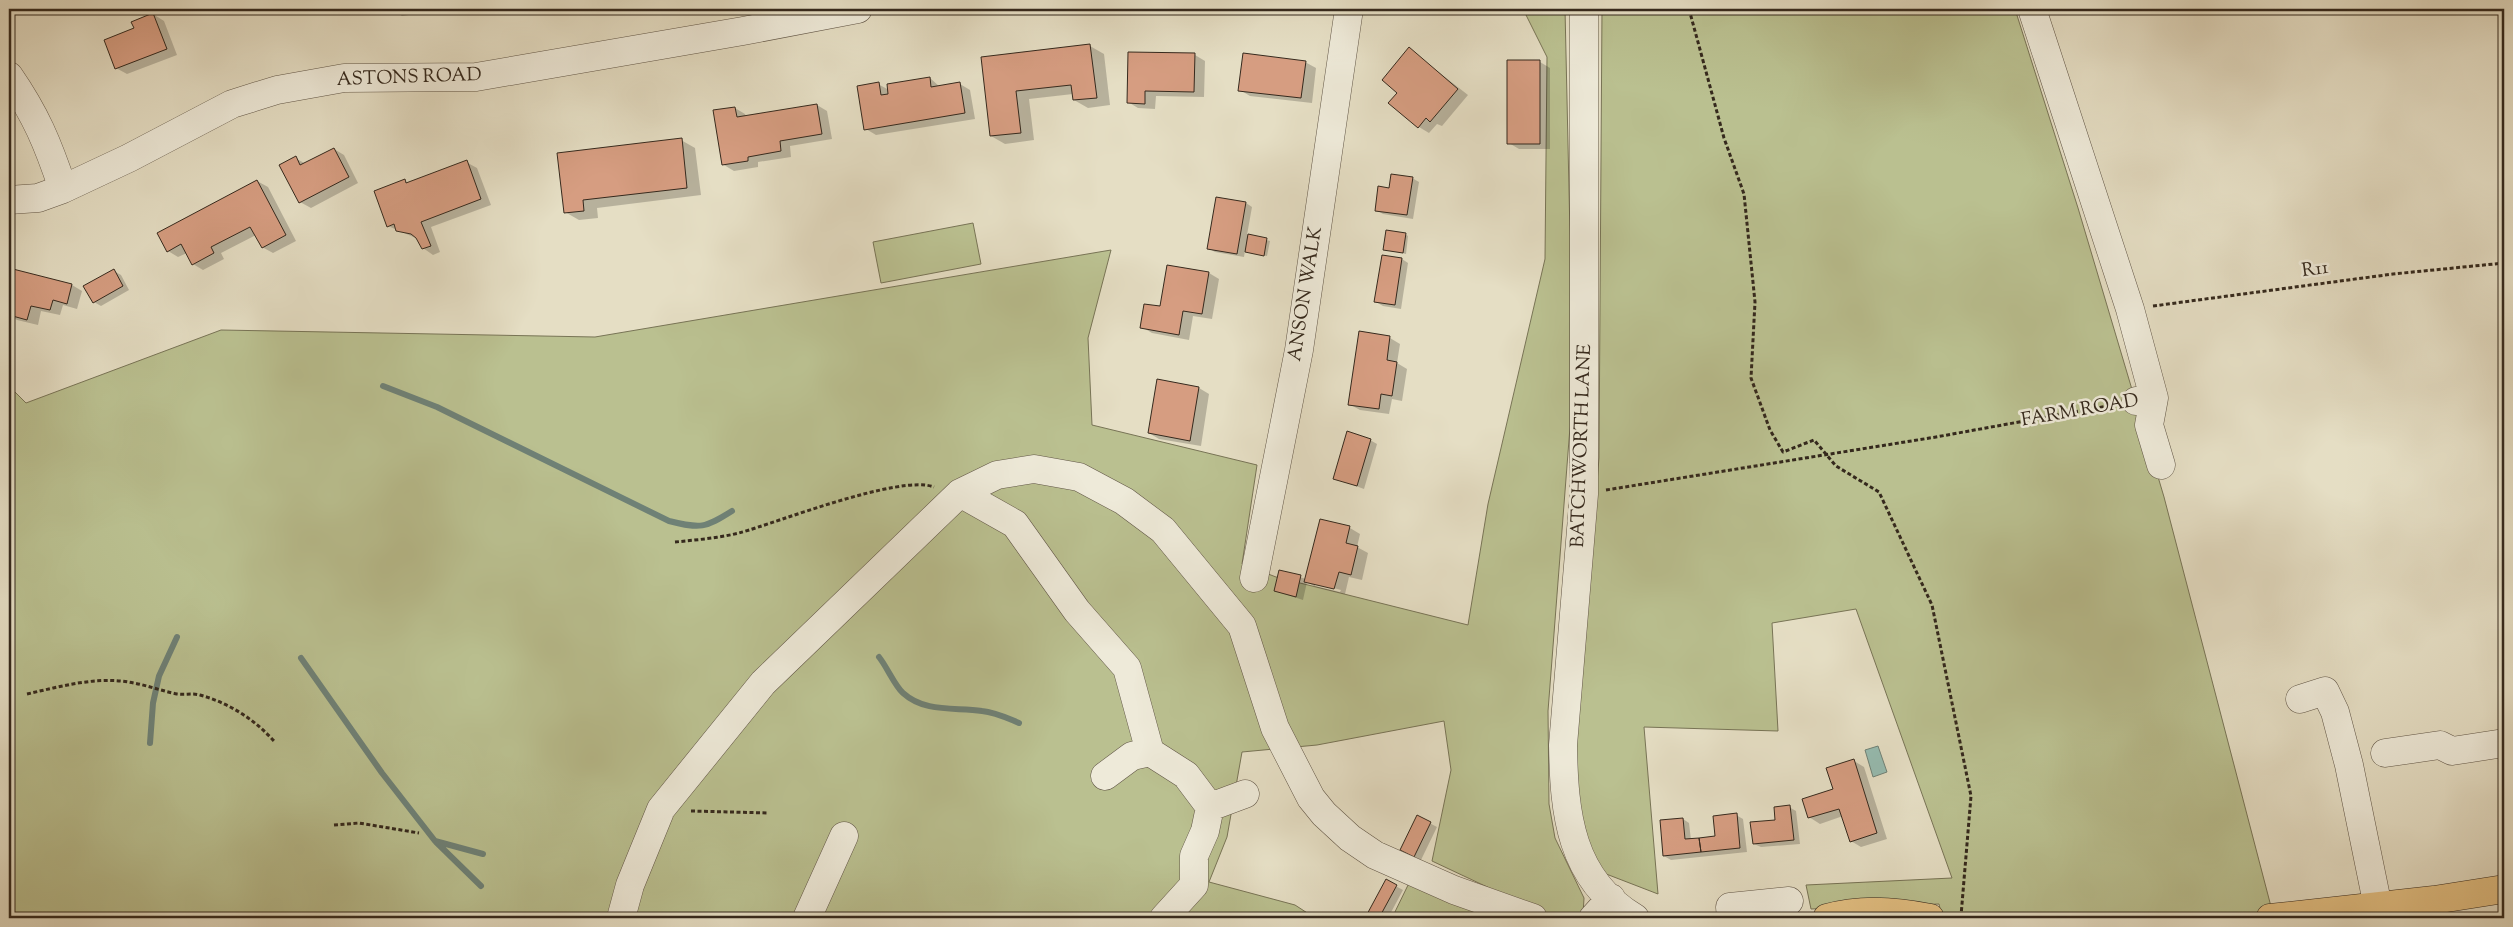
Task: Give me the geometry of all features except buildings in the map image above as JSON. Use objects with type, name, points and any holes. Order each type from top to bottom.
[{"type":"main road","points":[[2270,918],[2378,907],[2435,909],[2504,889]]},
{"type":"main road","points":[[1827,918],[1851,912],[1886,912],[1930,918]]},
{"type":"street","name":"ASTONS ROAD","points":[[9,200],[38,198],[63,189],[128,158],[232,104],[277,90],[344,78],[476,77],[858,9]]},
{"type":"street","name":"ANSON WALK","points":[[1254,578],[1299,350],[1349,9]]},
{"type":"street","name":"BATCHWORTH LANE","points":[[1584,9],[1584,494],[1562,745],[1563,780],[1566,811],[1576,848],[1596,882],[1602,908],[1635,918]]},
{"type":"street","name":"FARM ROAD","points":[[2032,9],[2130,309],[2145,400]]},
{"type":"street","points":[[9,76],[31,108],[50,149],[63,189]]},
{"type":"street","points":[[2145,400],[2149,425],[2161,466]]},
{"type":"street","points":[[621,918],[630,885],[661,810],[763,683],[956,497],[997,475],[1034,469],[1079,477],[1124,501],[1163,530],[1242,626],[1275,728],[1311,798],[1324,814],[1350,838],[1382,859],[1454,890],[1533,918]]},
{"type":"street","points":[[956,497],[1015,524],[1077,611],[1127,668],[1144,752],[1186,775],[1210,807],[1214,835],[1194,856],[1194,885],[1164,918]]},
{"type":"street","points":[[2300,699],[2325,692],[2335,712],[2349,765],[2378,907]]},
{"type":"street","points":[[2385,754],[2440,745],[2452,751],[2504,743]]},
{"type":"street","points":[[1105,776],[1144,752]]},
{"type":"street","points":[[1210,807],[1246,794]]},
{"type":"street","points":[[807,918],[844,836]]},
{"type":"street","points":[[1731,918],[1730,907],[1790,901]]},
{"type":"path","points":[[1689,9],[1724,138],[1744,194],[1756,302],[1751,378],[1770,430],[1783,452],[1814,440],[1836,466],[1879,492],[1932,605],[1971,796],[1961,916]]},
{"type":"path","name":"R11","points":[[2130,309],[2393,274],[2504,263]]},
{"type":"path","name":"FARM ROAD","points":[[1633,485],[1936,438],[2145,400]]},
{"type":"path","points":[[675,542],[705,540],[739,533],[851,499],[903,486],[926,484],[956,497]]},
{"type":"path","points":[[27,694],[61,686],[104,680],[132,682],[178,694],[199,695],[244,714],[262,728],[274,741]]},
{"type":"path","points":[[661,810],[768,813]]},
{"type":"path","points":[[334,825],[359,823],[419,833]]},
{"type":"green space","points":[[1523,9],[1565,9],[1570,235],[1570,427],[1548,711],[1549,804],[1555,838],[1584,898],[1583,915],[1578,918],[1551,917],[1432,861],[1451,770],[1444,721],[1317,745],[1242,752],[1227,837],[1209,882],[1295,905],[1315,918],[9,918],[9,386],[26,403],[221,330],[595,337],[1111,250],[1088,338],[1092,425],[1257,465],[1242,564],[1276,577],[1468,625],[1488,504],[1545,259],[1547,57]]},
{"type":"green space","points":[[1602,9],[2015,9],[2078,208],[2164,497],[2274,918],[1942,918],[1939,904],[1811,909],[1806,885],[1952,878],[1856,609],[1772,623],[1778,731],[1644,727],[1658,894],[1601,872],[1584,832],[1574,766],[1599,458]]},
{"type":"green space","points":[[973,223],[981,264],[881,283],[873,242]]},
{"type":"green space","points":[[1410,881],[1514,918],[1392,918]]},
{"type":"water","points":[[1878,746],[1887,772],[1873,777],[1865,750]]},
{"type":"waterway","points":[[383,386],[437,407],[669,521],[696,526],[709,524],[732,511]]},
{"type":"waterway","points":[[150,743],[153,703],[159,676],[177,637]]},
{"type":"waterway","points":[[879,657],[900,690],[921,704],[992,713],[1019,723]]},
{"type":"waterway","points":[[301,658],[382,773],[435,841],[483,854]]},
{"type":"waterway","points":[[436,842],[481,886]]}]
